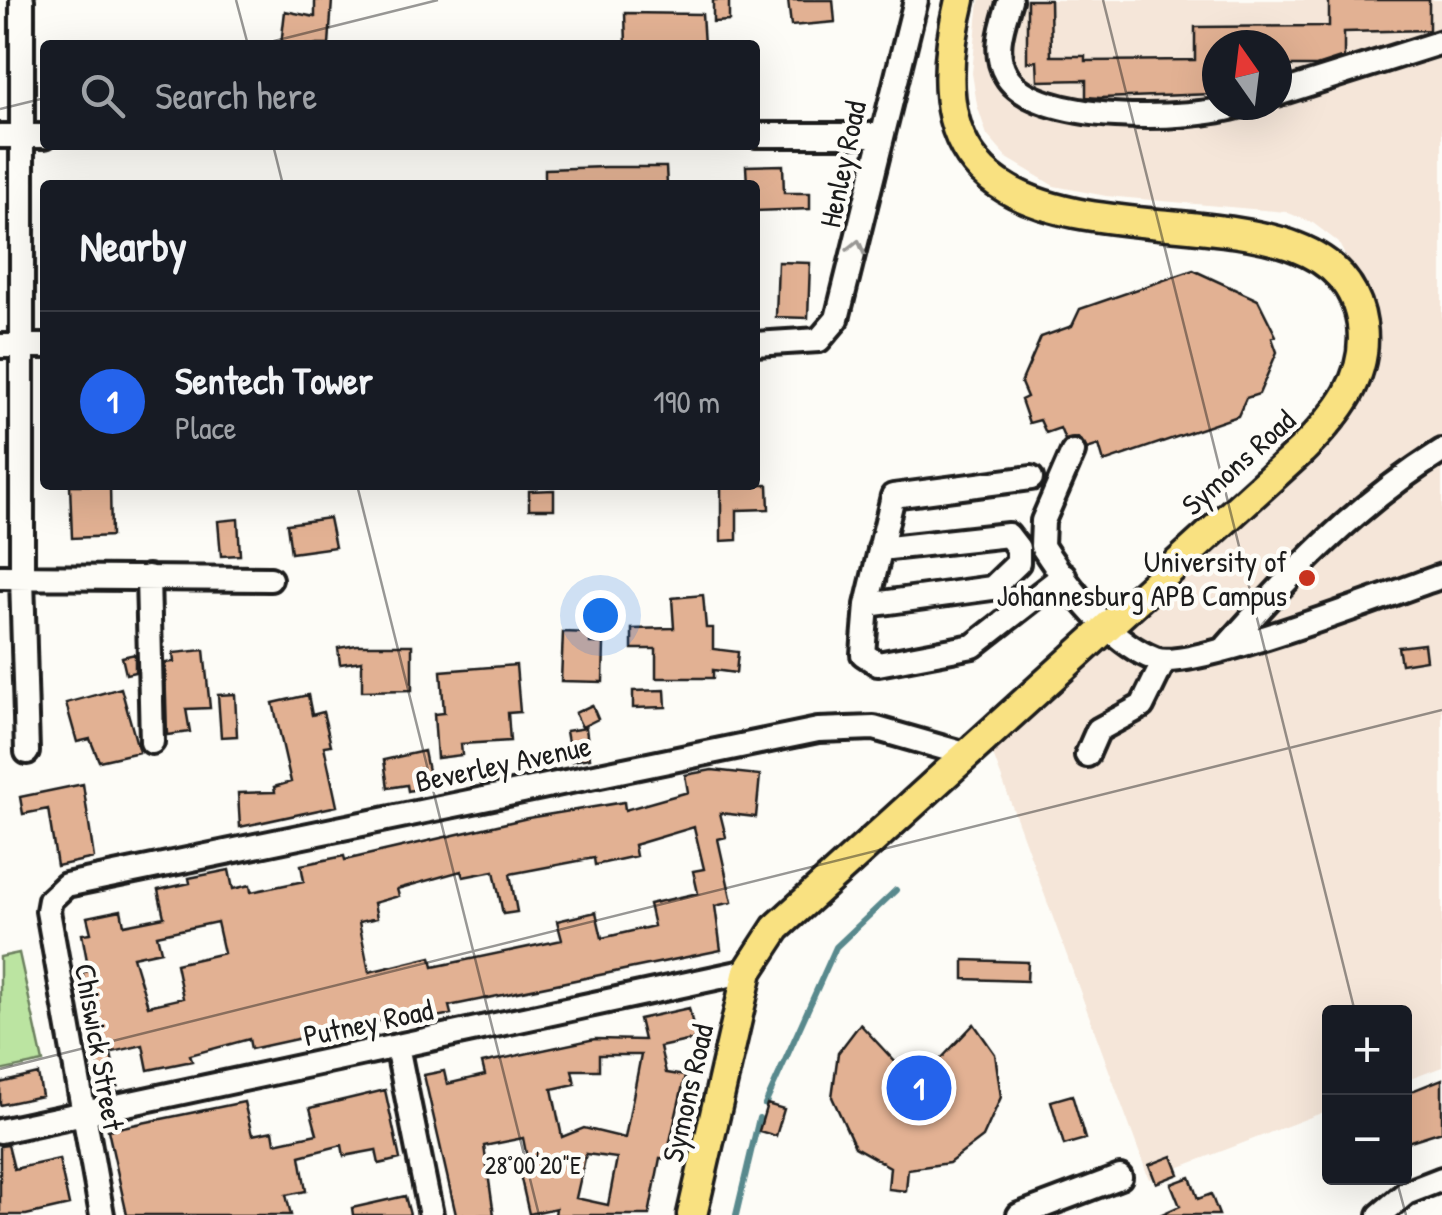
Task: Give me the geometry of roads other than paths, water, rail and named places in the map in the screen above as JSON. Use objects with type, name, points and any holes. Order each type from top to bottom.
[{"type":"main road","points":[[948,0],[952,35]]},
{"type":"main road","points":[[952,35],[960,0]]},
{"type":"main road","name":"Symons Road","points":[[692,1215],[748,971],[776,928],[1328,423],[1358,371],[1362,321],[1336,273],[1314,254],[1287,241],[1063,212],[1036,204],[1002,184],[974,156],[958,126],[950,88],[952,35]]},
{"type":"street","points":[[22,0],[22,136],[10,346],[11,578],[27,752]]},
{"type":"street","name":"Henley Road","points":[[760,344],[825,338],[846,294],[879,135],[916,0]]},
{"type":"street","points":[[1010,0],[998,56],[1013,86],[1038,103],[1085,113],[1202,112]]},
{"type":"street","points":[[1292,89],[1442,42]]},
{"type":"street","points":[[760,135],[879,135]]},
{"type":"street","points":[[10,346],[40,346]]},
{"type":"street","points":[[1073,452],[1041,536],[1042,546],[1106,624],[1138,650],[1164,661],[1181,662],[1442,576]]},
{"type":"street","points":[[1224,648],[1340,527],[1400,478],[1442,452]]},
{"type":"street","points":[[1031,478],[897,493],[890,500],[862,647],[869,662],[974,646],[1064,575]]},
{"type":"street","points":[[867,605],[992,588],[1018,563],[1018,548],[1008,534],[880,549]]},
{"type":"street","points":[[156,577],[165,647]]},
{"type":"street","points":[[152,742],[156,577]]},
{"type":"street","points":[[11,578],[270,578]]},
{"type":"street","points":[[1086,755],[1098,730],[1142,706],[1164,661]]},
{"type":"street","name":"Beverley Avenue","points":[[56,891],[81,880],[818,730],[874,728],[965,754]]},
{"type":"street","name":"Chiswick Street","points":[[56,891],[48,911],[80,1114],[102,1215]]},
{"type":"street","name":"Putney Road","points":[[0,1131],[748,971]]},
{"type":"street","points":[[397,1046],[431,1215]]},
{"type":"street","points":[[1018,1215],[1120,1177]]},
{"type":"street","points":[[1380,1215],[1406,1193],[1442,1178]]},
{"type":"waterway","points":[[765,1105],[836,947],[896,890]]},
{"type":"waterway","points":[[736,1215],[759,1118]]},
{"type":"place","name":"University of Johannesburg APB Campus","points":[[1307,578]]},
{"type":"place","name":"Sentech Tower","points":[[919,1088]]}]
